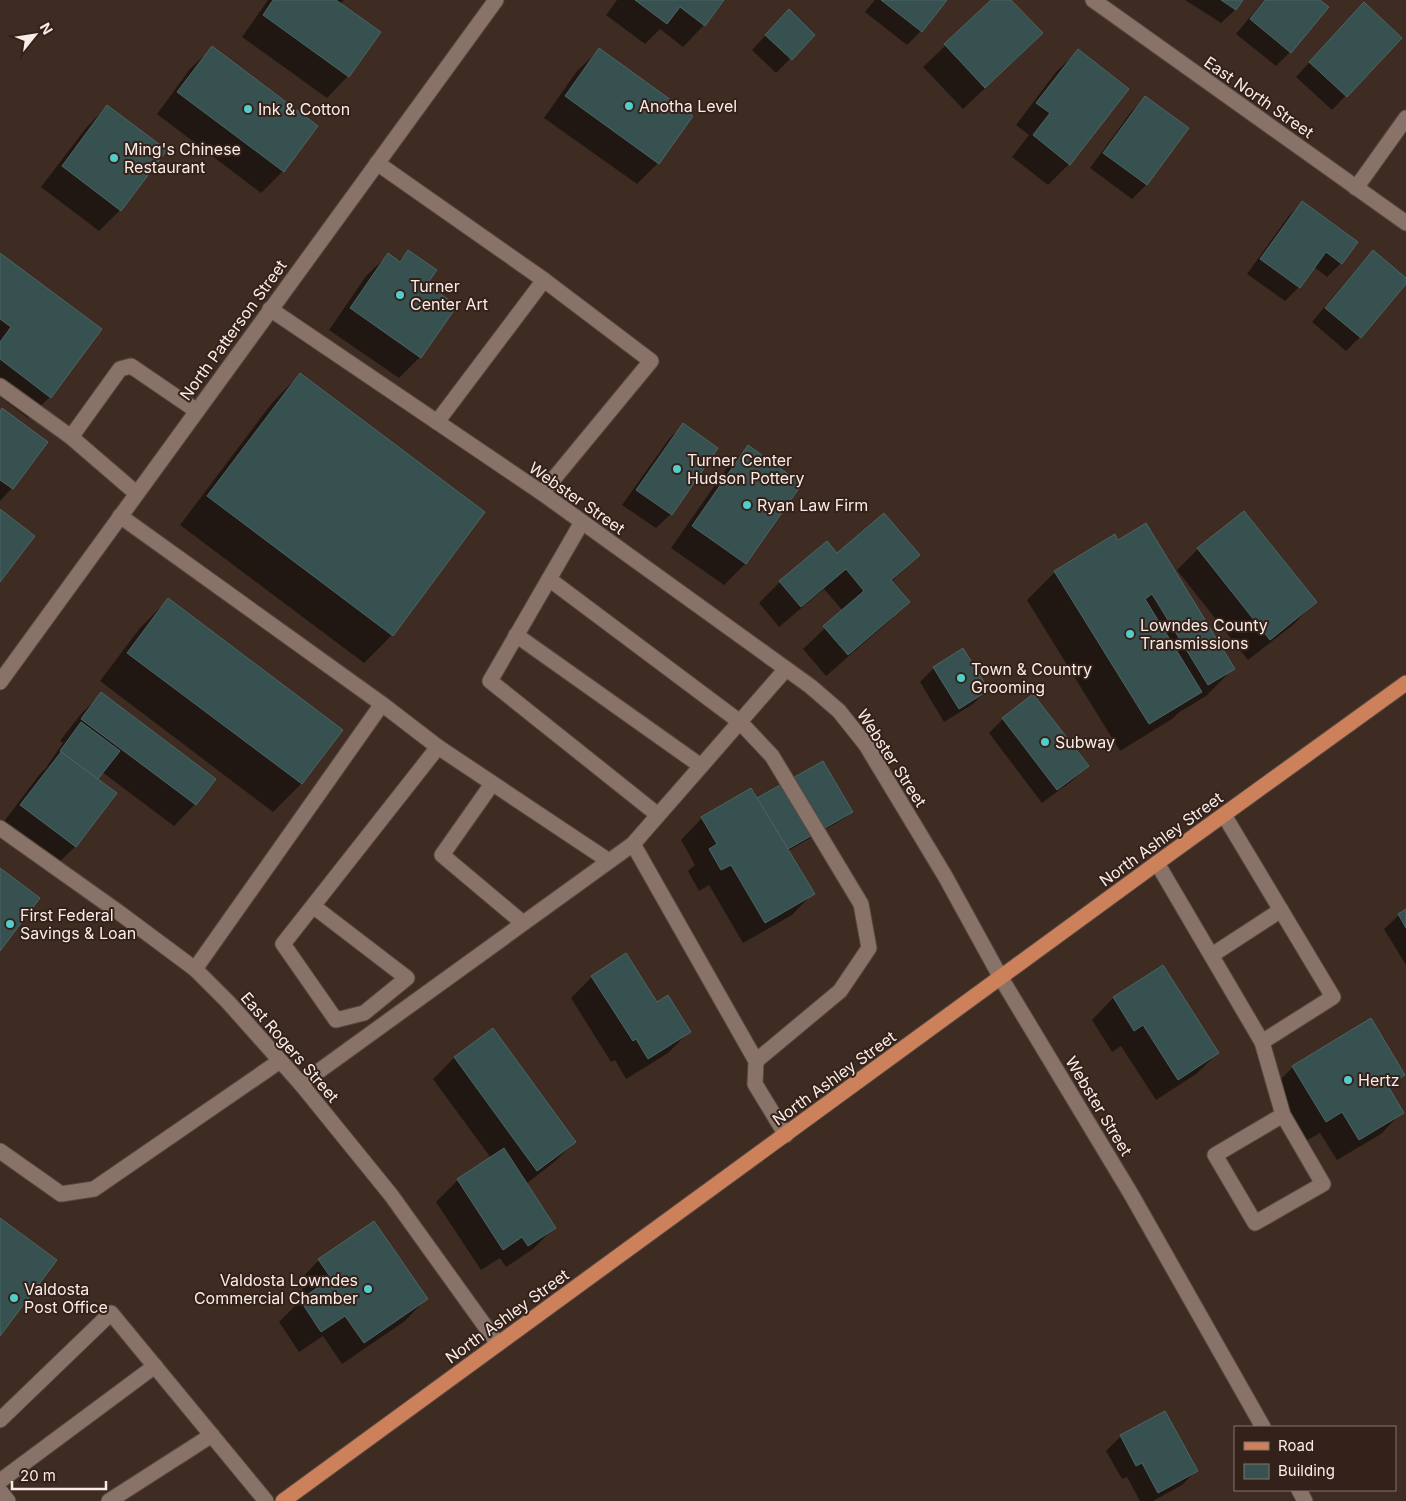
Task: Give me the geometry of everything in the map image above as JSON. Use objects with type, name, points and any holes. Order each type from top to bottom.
[{"type":"main road","name":"North Ashley Street","points":[[283,1501],[1001,978],[1157,862],[1406,683]]},
{"type":"street","name":"North Patterson Street","points":[[0,682],[496,0]]},
{"type":"street","name":"East North Street","points":[[1093,0],[1406,223]]},
{"type":"street","points":[[1356,188],[1406,118]]},
{"type":"street","points":[[376,163],[544,280],[651,361],[542,493]]},
{"type":"street","points":[[437,422],[544,280]]},
{"type":"street","name":"Webster Street","points":[[270,309],[542,493],[810,686],[840,711],[866,745],[945,876],[1001,978],[1131,1194],[1262,1426]]},
{"type":"street","points":[[71,437],[120,369],[125,367],[131,366],[197,411]]},
{"type":"street","points":[[0,386],[71,437],[136,493]]},
{"type":"street","points":[[120,516],[382,704],[438,747],[609,861]]},
{"type":"street","points":[[582,522],[490,681],[658,815]]},
{"type":"street","points":[[549,579],[740,722],[772,756],[861,904],[869,948],[840,990],[756,1061]]},
{"type":"street","points":[[516,635],[701,766]]},
{"type":"street","points":[[300,1084],[633,844],[786,669]]},
{"type":"street","points":[[196,970],[382,704]]},
{"type":"street","points":[[313,906],[407,978],[364,1013],[336,1020],[283,944],[438,747]]},
{"type":"street","points":[[492,784],[442,855],[522,923]]},
{"type":"street","points":[[1224,815],[1333,997],[1262,1042]]},
{"type":"street","name":"East Rogers Street","points":[[0,828],[196,970],[228,1002],[300,1084],[391,1195],[498,1344]]},
{"type":"street","points":[[633,844],[756,1061],[755,1084],[786,1135]]},
{"type":"street","points":[[1157,862],[1262,1042],[1283,1115],[1322,1184],[1255,1223],[1215,1155],[1283,1115]]},
{"type":"street","points":[[1212,955],[1281,910]]},
{"type":"street","points":[[0,1151],[61,1194],[94,1189],[280,1061]]},
{"type":"street","points":[[0,1420],[111,1313],[266,1501]]},
{"type":"street","points":[[0,1480],[155,1366]]},
{"type":"street","points":[[109,1501],[212,1435]]},
{"type":"street","points":[[0,1492],[8,1501]]},
{"type":"building","points":[[273,0],[336,0],[381,32],[349,77],[263,15]]},
{"type":"building","points":[[635,0],[724,0],[705,26],[680,7],[667,24]]},
{"type":"building","points":[[881,0],[947,0],[922,32]]},
{"type":"building","points":[[991,0],[1011,0],[1043,33],[985,88],[944,44]]},
{"type":"building","points":[[1221,0],[1243,0],[1236,10]]},
{"type":"building","points":[[1265,0],[1320,0],[1329,7],[1291,53],[1250,19]]},
{"type":"building","points":[[1364,2],[1402,38],[1347,97],[1309,62]]},
{"type":"building","points":[[789,9],[815,35],[792,60],[765,35]]},
{"type":"building","name":"Ink & Cotton","points":[[212,46],[318,126],[284,172],[177,92]]},
{"type":"building","name":"Anotha Level","points":[[599,48],[693,116],[659,164],[565,96]]},
{"type":"building","points":[[1078,49],[1129,89],[1070,165],[1033,135],[1050,113],[1036,103]]},
{"type":"building","points":[[1145,96],[1189,128],[1147,185],[1103,153]]},
{"type":"building","name":"Ming's Chinese Restaurant","points":[[107,105],[167,150],[121,211],[62,166]]},
{"type":"building","points":[[1302,201],[1358,242],[1342,264],[1326,252],[1300,288],[1260,259]]},
{"type":"building","name":"Turner Center Art","points":[[408,250],[437,270],[427,284],[457,306],[421,358],[350,308],[388,253],[400,262]]},
{"type":"building","points":[[1373,250],[1406,278],[1406,284],[1361,338],[1325,308]]},
{"type":"building","points":[[0,253],[102,329],[51,398],[0,359],[0,342],[11,327],[0,319]]},
{"type":"building","points":[[300,373],[485,512],[393,636],[207,496]]},
{"type":"building","points":[[2,408],[48,442],[13,489],[0,480],[0,411]]},
{"type":"building","name":"Turner Center Hudson Pottery","points":[[683,423],[718,448],[672,515],[636,490]]},
{"type":"building","name":"Ryan Law Firm","points":[[748,445],[802,484],[746,564],[692,526]]},
{"type":"building","points":[[0,509],[35,536],[0,582]]},
{"type":"building","points":[[1244,511],[1317,602],[1270,640],[1197,548]]},
{"type":"building","points":[[884,513],[920,555],[891,580],[910,602],[848,655],[823,626],[864,591],[846,569],[801,607],[779,581],[827,541],[837,553]]},
{"type":"building","name":"Lowndes County Transmissions","points":[[1146,523],[1235,669],[1208,685],[1152,594],[1145,599],[1202,692],[1149,724],[1054,571],[1115,534],[1118,540]]},
{"type":"building","points":[[168,598],[343,730],[302,784],[127,653]]},
{"type":"building","name":"Town & Country Grooming","points":[[963,648],[989,690],[959,709],[933,667]]},
{"type":"building","points":[[101,692],[216,779],[196,805],[81,719]]},
{"type":"building","name":"Subway","points":[[1033,694],[1089,766],[1057,790],[1002,718]]},
{"type":"building","points":[[81,722],[120,751],[98,779],[60,751]]},
{"type":"building","points":[[61,752],[117,793],[76,847],[20,805]]},
{"type":"building","points":[[823,761],[853,812],[788,849],[757,798]]},
{"type":"building","points":[[751,788],[815,894],[765,923],[731,865],[721,870],[709,849],[717,844],[701,817]]},
{"type":"building","name":"First Federal Savings & Loan","points":[[0,868],[40,898],[0,951]]},
{"type":"building","points":[[1406,909],[1406,928],[1398,914]]},
{"type":"building","points":[[626,953],[657,1002],[668,995],[691,1032],[648,1059],[636,1039],[633,1041],[591,976]]},
{"type":"building","points":[[1163,965],[1219,1053],[1178,1080],[1143,1025],[1134,1031],[1113,997]]},
{"type":"building","name":"Hertz","points":[[1371,1018],[1405,1075],[1388,1086],[1404,1113],[1359,1140],[1342,1112],[1326,1122],[1292,1066]]},
{"type":"building","points":[[493,1028],[576,1142],[537,1171],[454,1057]]},
{"type":"building","points":[[504,1148],[556,1228],[528,1246],[522,1237],[503,1250],[457,1179]]},
{"type":"building","name":"Valdosta Post Office","points":[[0,1218],[57,1260],[0,1336]]},
{"type":"building","name":"Valdosta Lowndes Commercial Chamber","points":[[374,1221],[428,1299],[364,1343],[345,1316],[321,1332],[300,1300],[331,1278],[318,1259]]},
{"type":"building","points":[[1165,1411],[1198,1471],[1158,1493],[1142,1463],[1136,1466],[1120,1435]]},
{"type":"place","name":"Anotha Level","points":[[629,106]]},
{"type":"place","name":"Ink & Cotton","points":[[248,109]]},
{"type":"place","name":"Ming's Chinese Restaurant","points":[[114,158]]},
{"type":"place","name":"Turner Center Art","points":[[400,295]]},
{"type":"place","name":"Turner Center Hudson Pottery","points":[[677,469]]},
{"type":"place","name":"Ryan Law Firm","points":[[747,505]]},
{"type":"place","name":"Lowndes County Transmissions","points":[[1130,634]]},
{"type":"place","name":"Town & Country Grooming","points":[[961,678]]},
{"type":"place","name":"Subway","points":[[1045,742]]},
{"type":"place","name":"First Federal Savings & Loan","points":[[10,924]]},
{"type":"place","name":"Hertz","points":[[1348,1080]]},
{"type":"place","name":"Valdosta Lowndes Commercial Chamber","points":[[368,1289]]},
{"type":"place","name":"Valdosta Post Office","points":[[14,1298]]}]
